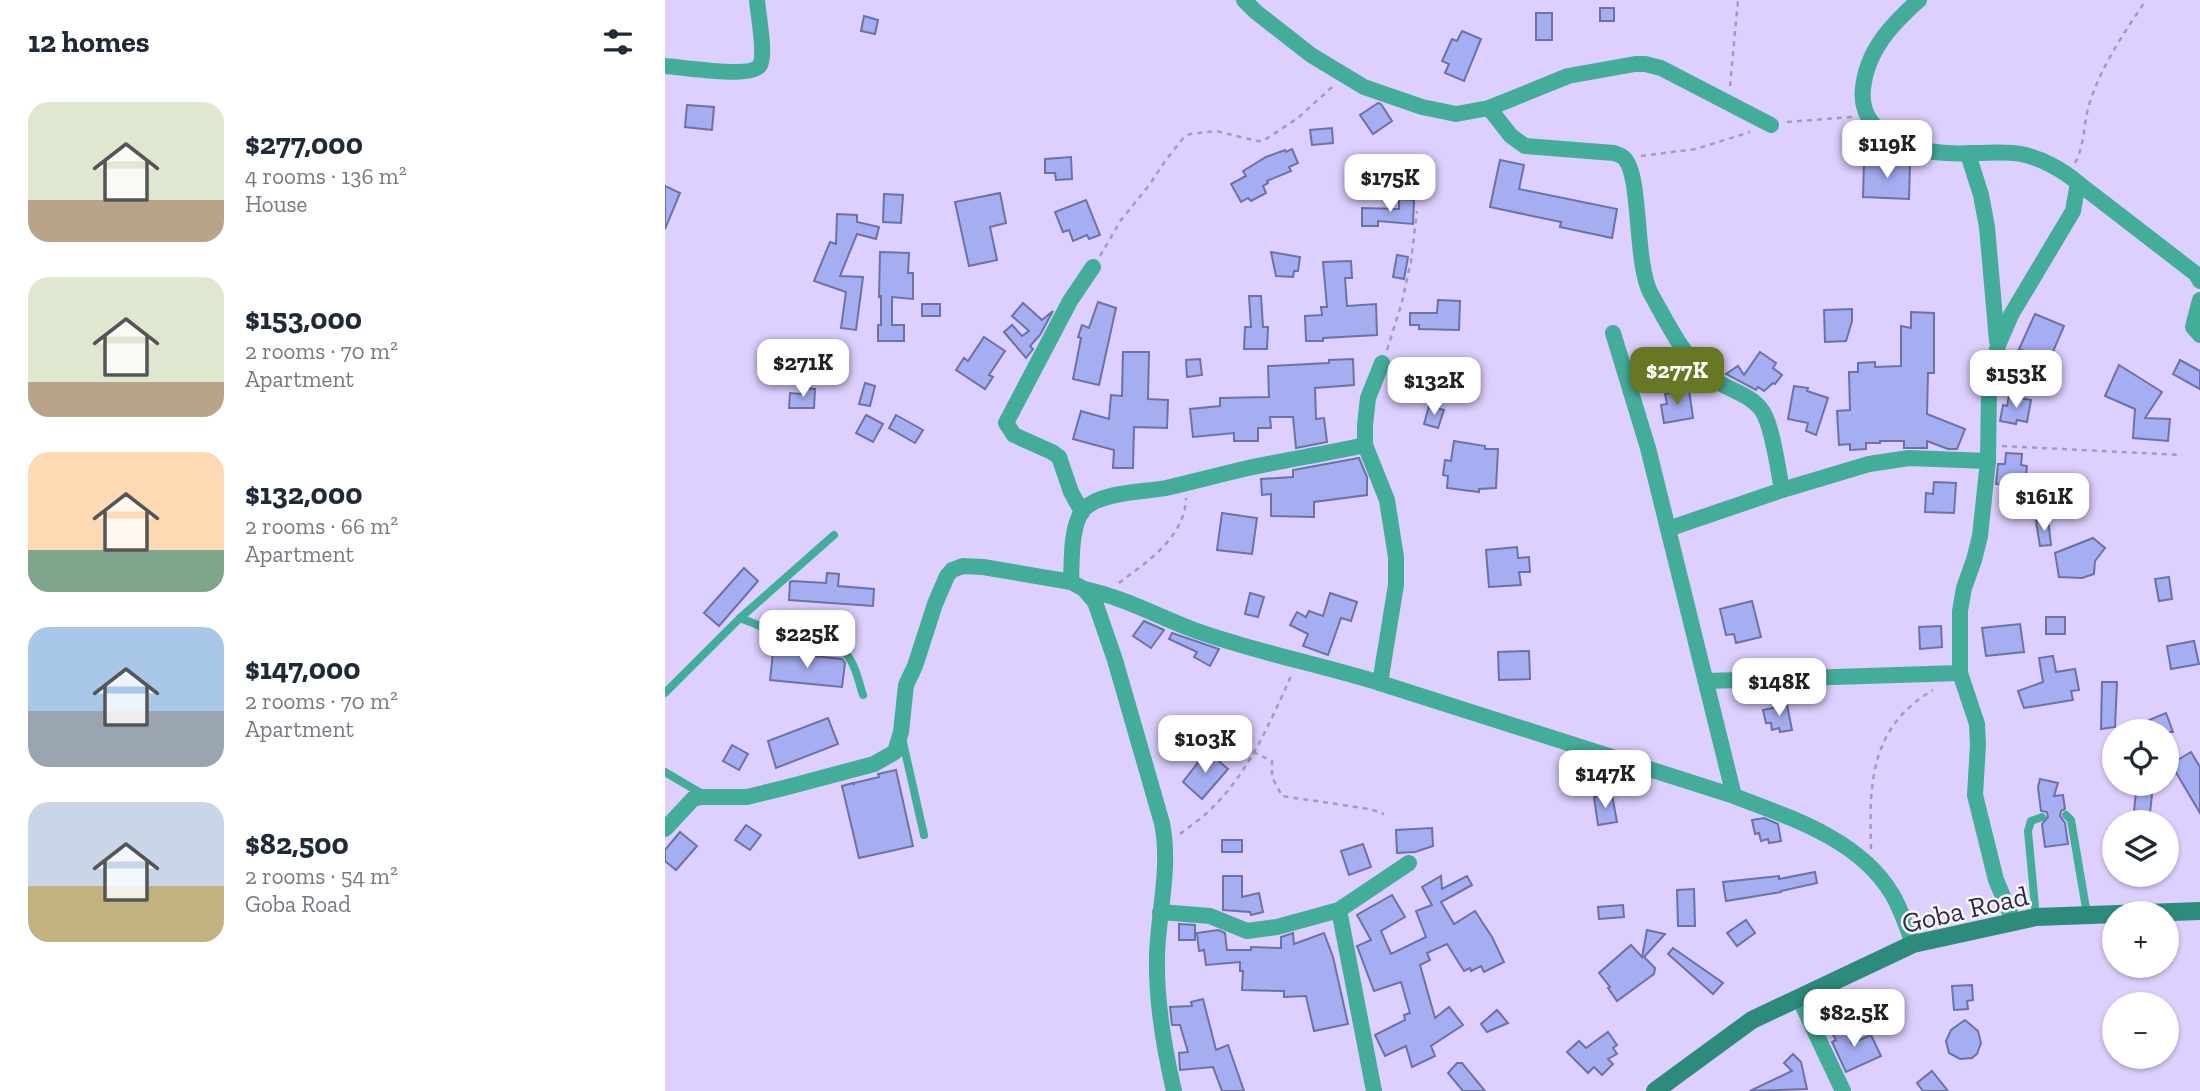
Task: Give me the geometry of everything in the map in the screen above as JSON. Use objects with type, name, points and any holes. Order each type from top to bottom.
[{"type":"main road","name":"Goba Road","points":[[1655,1091],[1752,1020],[1913,944],[2036,917],[2200,911]]},
{"type":"street","points":[[665,66],[754,71],[759,66],[762,55],[757,0]]},
{"type":"street","points":[[1244,0],[1311,55],[1364,87],[1422,107],[1457,114],[1489,108],[1567,76],[1646,64],[1661,68],[1772,125]]},
{"type":"street","points":[[1919,0],[1879,42],[1871,58],[1862,96],[1872,124],[1898,142],[1931,151],[1968,154],[2003,152],[2022,154],[2041,161],[2074,179],[2196,274],[2200,281]]},
{"type":"street","points":[[1489,108],[1511,136],[1525,146],[1614,153],[1624,158],[1633,184],[1642,266],[1649,290],[1689,358],[1709,376],[1751,400],[1762,411],[1776,456],[1782,490]]},
{"type":"street","points":[[1968,154],[1981,195],[1987,227],[1998,345]]},
{"type":"street","points":[[2013,920],[1996,880],[1975,795],[1977,724],[1960,673],[1959,611],[1980,536],[1988,453],[1989,390],[1998,345],[2011,315],[2073,211],[2074,179]]},
{"type":"street","points":[[1082,512],[1071,492],[1059,457],[1014,435],[1006,423],[1070,301],[1093,267]]},
{"type":"street","points":[[2200,300],[2193,327],[2200,335]]},
{"type":"street","points":[[1613,333],[1648,447],[1734,796]]},
{"type":"street","points":[[1380,683],[1396,585],[1396,557],[1387,499],[1365,445],[1365,425],[1369,398],[1382,363]]},
{"type":"street","points":[[1174,1091],[1161,1018],[1157,957],[1166,845],[1115,660],[1094,602],[1078,585],[1073,543],[1082,512],[1094,502],[1109,497],[1365,445]]},
{"type":"street","points":[[1668,529],[1869,464],[1909,458],[1988,453]]},
{"type":"street","points":[[665,829],[693,799],[747,797],[874,764],[895,752],[901,732],[906,685],[947,576],[952,570],[963,566],[983,567],[1106,593],[1194,630],[1272,655],[1343,671],[1734,796],[1786,816],[1847,846],[1872,867],[1893,895],[1913,944]]},
{"type":"street","points":[[1706,681],[1960,673]]},
{"type":"street","points":[[1160,912],[1210,916],[1250,931],[1277,927],[1339,910],[1409,863]]},
{"type":"street","points":[[1339,910],[1374,1091]]},
{"type":"street","points":[[1799,998],[1843,1091]]},
{"type":"lane","points":[[665,693],[740,618],[834,535]]},
{"type":"lane","points":[[740,618],[791,638],[848,654],[863,695]]},
{"type":"lane","points":[[901,732],[924,835]]},
{"type":"lane","points":[[665,772],[707,797]]},
{"type":"lane","points":[[2066,815],[2071,820],[2087,914]]},
{"type":"lane","points":[[2036,917],[2028,831],[2031,821],[2042,817]]},
{"type":"path","points":[[1728,103],[1738,0]]},
{"type":"path","points":[[2074,179],[2088,107],[2106,62],[2146,0]]},
{"type":"path","points":[[1093,267],[1121,220],[1189,134],[1216,131],[1263,141],[1298,118],[1346,76]]},
{"type":"path","points":[[1624,158],[1696,149],[1797,120],[1868,116]]},
{"type":"path","points":[[1382,363],[1409,271],[1416,211]]},
{"type":"path","points":[[1988,453],[2182,454]]},
{"type":"path","points":[[1106,593],[1156,555],[1175,533],[1186,511],[1186,483]]},
{"type":"path","points":[[1166,845],[1210,810],[1232,785],[1266,732],[1297,661]]},
{"type":"path","points":[[1872,867],[1872,783],[1880,750],[1890,728],[1923,696],[1960,673]]},
{"type":"path","points":[[1254,752],[1272,761],[1272,776],[1282,796],[1370,809],[1384,814]]},
{"type":"building","points":[[1600,8],[1614,8],[1614,21],[1600,21]]},
{"type":"building","points":[[1536,13],[1552,13],[1552,40],[1536,40]]},
{"type":"building","points":[[864,16],[878,20],[875,34],[861,31]]},
{"type":"building","points":[[1462,31],[1481,39],[1464,81],[1445,73],[1449,64],[1442,61],[1452,39],[1457,41]]},
{"type":"building","points":[[1378,103],[1392,121],[1373,134],[1360,115]]},
{"type":"building","points":[[687,105],[714,107],[712,130],[685,127]]},
{"type":"building","points":[[1332,128],[1333,143],[1312,145],[1310,130]]},
{"type":"building","points":[[1292,149],[1298,163],[1289,167],[1291,171],[1267,181],[1263,186],[1266,193],[1251,201],[1248,198],[1241,202],[1231,184],[1246,176],[1243,171],[1266,157]]},
{"type":"building","points":[[1071,157],[1072,179],[1056,180],[1055,173],[1045,173],[1045,159]]},
{"type":"building","points":[[1500,160],[1524,165],[1519,189],[1617,209],[1612,238],[1560,227],[1561,222],[1490,207]]},
{"type":"building","points":[[1864,161],[1910,162],[1909,199],[1863,197]]},
{"type":"building","points":[[665,186],[680,193],[665,229]]},
{"type":"building","points":[[1000,193],[1006,223],[990,227],[997,260],[969,266],[955,202]]},
{"type":"building","points":[[884,194],[903,195],[901,223],[883,222]]},
{"type":"building","points":[[1399,199],[1414,200],[1413,224],[1378,221],[1378,226],[1362,226],[1362,208],[1399,209]]},
{"type":"building","points":[[1086,200],[1100,235],[1089,239],[1087,235],[1073,241],[1069,230],[1063,232],[1055,212]]},
{"type":"building","points":[[837,214],[857,215],[857,222],[879,227],[876,239],[857,234],[840,276],[863,277],[856,330],[841,328],[846,292],[814,281],[830,242],[836,244]]},
{"type":"building","points":[[880,252],[909,253],[908,273],[913,273],[913,299],[892,297],[892,325],[904,325],[904,341],[878,341],[878,325],[881,325]]},
{"type":"building","points":[[1271,252],[1300,257],[1298,271],[1294,271],[1293,277],[1276,276]]},
{"type":"building","points":[[1397,255],[1408,257],[1404,279],[1393,277]]},
{"type":"building","points":[[1351,261],[1352,278],[1345,278],[1347,306],[1376,304],[1377,335],[1306,341],[1305,316],[1322,315],[1321,307],[1327,307],[1323,262]]},
{"type":"building","points":[[1249,296],[1261,296],[1263,327],[1268,327],[1267,349],[1244,349],[1245,327],[1251,327]]},
{"type":"building","points":[[1438,300],[1460,301],[1459,330],[1419,329],[1419,325],[1410,325],[1410,313],[1437,313]]},
{"type":"building","points":[[1098,302],[1116,308],[1099,385],[1073,379],[1081,338],[1078,337],[1082,325],[1089,328]]},
{"type":"building","points":[[1023,303],[1042,320],[1053,311],[1040,335],[1030,346],[1033,349],[1026,358],[1004,332],[1012,325],[1022,336],[1029,331],[1012,316]]},
{"type":"building","points":[[922,304],[940,304],[940,316],[922,316]]},
{"type":"building","points":[[1852,309],[1852,321],[1846,341],[1825,342],[1824,310]]},
{"type":"building","points":[[1911,312],[1934,313],[1934,373],[1928,373],[1927,414],[1965,429],[1957,449],[1948,449],[1927,441],[1927,448],[1904,448],[1904,441],[1866,443],[1866,449],[1850,450],[1850,444],[1839,445],[1837,411],[1850,410],[1849,372],[1858,372],[1858,363],[1875,362],[1875,367],[1901,366],[1901,326],[1911,328]]},
{"type":"building","points":[[2035,314],[2064,326],[2049,361],[2019,349]]},
{"type":"building","points":[[984,337],[1005,351],[989,375],[993,377],[985,389],[956,370],[964,358],[968,361]]},
{"type":"building","points":[[1123,352],[1149,352],[1148,399],[1168,400],[1167,428],[1134,427],[1133,468],[1113,468],[1114,450],[1073,439],[1081,411],[1109,419],[1111,395],[1122,396]]},
{"type":"building","points":[[1760,352],[1776,363],[1773,368],[1782,375],[1775,384],[1764,391],[1758,387],[1756,390],[1726,374],[1738,366],[1744,375]]},
{"type":"building","points":[[1200,359],[1202,375],[1187,377],[1186,360]]},
{"type":"building","points":[[1353,359],[1354,385],[1315,388],[1316,419],[1324,418],[1327,442],[1296,448],[1293,417],[1270,417],[1271,428],[1258,428],[1258,441],[1234,441],[1234,433],[1193,437],[1190,409],[1220,406],[1220,398],[1269,397],[1268,366]]},
{"type":"building","points":[[2180,360],[2200,371],[2200,389],[2173,374]]},
{"type":"building","points":[[2119,365],[2162,392],[2145,418],[2170,419],[2168,441],[2133,438],[2135,409],[2105,396]]},
{"type":"building","points":[[865,383],[875,386],[870,406],[859,404]]},
{"type":"building","points":[[1794,386],[1808,388],[1807,391],[1828,398],[1816,435],[1806,431],[1808,423],[1788,419]]},
{"type":"building","points":[[801,388],[815,389],[814,408],[789,408],[790,393],[801,394]]},
{"type":"building","points":[[1689,390],[1693,418],[1664,423],[1661,405],[1667,404],[1665,394]]},
{"type":"building","points":[[2009,396],[2031,400],[2027,422],[2017,420],[2016,424],[2000,421],[2003,405],[2007,406]]},
{"type":"building","points":[[1429,406],[1444,410],[1438,428],[1424,424]]},
{"type":"building","points":[[866,415],[883,424],[873,442],[856,433]]},
{"type":"building","points":[[896,415],[923,430],[915,443],[889,428]]},
{"type":"building","points":[[1454,441],[1485,446],[1485,449],[1498,449],[1496,488],[1479,489],[1479,492],[1447,488],[1448,476],[1443,475],[1445,460],[1451,461]]},
{"type":"building","points":[[2006,453],[2022,454],[2021,465],[2027,466],[2025,482],[2012,481],[2011,486],[1996,484],[1998,464],[2005,464]]},
{"type":"building","points":[[1359,458],[1367,477],[1367,495],[1314,502],[1314,517],[1271,516],[1271,494],[1262,495],[1261,479],[1293,477],[1293,470]]},
{"type":"building","points":[[1934,482],[1956,483],[1954,513],[1925,512],[1926,493],[1933,494]]},
{"type":"building","points":[[1222,513],[1257,518],[1252,554],[1217,550]]},
{"type":"building","points":[[2048,519],[2051,545],[2040,546],[2036,521]]},
{"type":"building","points":[[2093,538],[2105,548],[2095,561],[2094,574],[2082,578],[2059,577],[2055,553]]},
{"type":"building","points":[[1517,547],[1518,558],[1529,557],[1530,572],[1519,572],[1521,585],[1489,587],[1486,550]]},
{"type":"building","points":[[744,568],[758,581],[719,626],[704,613]]},
{"type":"building","points":[[827,573],[839,574],[838,586],[874,589],[873,606],[789,600],[790,582],[826,583]]},
{"type":"building","points":[[2169,577],[2172,599],[2159,601],[2155,579]]},
{"type":"building","points":[[1250,593],[1264,597],[1258,617],[1245,614]]},
{"type":"building","points":[[1330,593],[1357,602],[1351,621],[1341,618],[1328,655],[1303,646],[1308,634],[1290,625],[1297,612],[1306,617],[1309,611],[1323,616]]},
{"type":"building","points":[[1752,601],[1761,637],[1736,643],[1734,634],[1726,635],[1720,609]]},
{"type":"building","points":[[2046,617],[2065,617],[2065,634],[2046,634]]},
{"type":"building","points":[[1144,621],[1164,630],[1151,648],[1133,636]]},
{"type":"building","points":[[2020,624],[2024,652],[1986,656],[1982,628]]},
{"type":"building","points":[[1941,626],[1942,647],[1920,649],[1919,627]]},
{"type":"building","points":[[1172,633],[1219,649],[1210,666],[1194,657],[1197,652],[1169,639]]},
{"type":"building","points":[[2194,641],[2199,664],[2171,669],[2167,646]]},
{"type":"building","points":[[1529,651],[1530,679],[1499,680],[1498,652]]},
{"type":"building","points":[[773,652],[842,659],[845,663],[842,687],[770,680]]},
{"type":"building","points":[[2053,656],[2056,672],[2075,669],[2079,690],[2071,691],[2073,700],[2024,708],[2018,691],[2043,682],[2039,658]]},
{"type":"building","points":[[2102,682],[2117,682],[2115,719],[2102,719],[2101,729]]},
{"type":"building","points":[[1787,705],[1792,730],[1772,730],[1771,723],[1766,723],[1763,710]]},
{"type":"building","points":[[2166,713],[2168,719],[2151,719]]},
{"type":"building","points":[[828,718],[838,744],[776,768],[768,741]]},
{"type":"building","points":[[732,745],[748,754],[739,770],[723,761]]},
{"type":"building","points":[[1207,751],[1228,769],[1202,799],[1183,782]]},
{"type":"building","points":[[2191,752],[2200,767],[2200,813],[2179,778],[2179,759]]},
{"type":"building","points":[[896,770],[913,846],[859,858],[842,786],[854,785],[879,777],[878,774]]},
{"type":"building","points":[[2040,779],[2058,783],[2054,796],[2063,795],[2065,809],[2060,816],[2065,823],[2068,844],[2045,847],[2042,824],[2048,817],[2047,812],[2041,811],[2038,787]]},
{"type":"building","points":[[1612,795],[1617,822],[1598,825],[1594,797]]},
{"type":"building","points":[[2136,796],[2152,796],[2150,810],[2134,810]]},
{"type":"building","points":[[1764,818],[1778,824],[1781,841],[1761,841],[1759,833],[1755,834],[1752,820]]},
{"type":"building","points":[[746,825],[761,835],[750,850],[735,840]]},
{"type":"building","points":[[1432,828],[1433,846],[1415,852],[1397,853],[1396,830]]},
{"type":"building","points":[[680,832],[697,846],[676,870],[665,861],[665,850]]},
{"type":"building","points":[[1222,840],[1242,840],[1242,852],[1222,852]]},
{"type":"building","points":[[1363,844],[1371,867],[1349,875],[1341,851]]},
{"type":"building","points":[[1815,872],[1817,883],[1726,901],[1723,882],[1779,876],[1779,879]]},
{"type":"building","points":[[1223,876],[1242,876],[1242,897],[1259,893],[1263,912],[1251,915],[1250,912],[1223,910]]},
{"type":"building","points":[[1441,876],[1442,889],[1467,876],[1472,885],[1441,902],[1454,924],[1475,911],[1504,962],[1484,972],[1481,966],[1464,971],[1447,944],[1427,953],[1430,960],[1420,965],[1435,1018],[1449,1007],[1463,1025],[1431,1046],[1435,1056],[1412,1067],[1406,1046],[1385,1056],[1375,1035],[1405,1020],[1404,1015],[1410,1013],[1401,982],[1374,991],[1357,946],[1371,940],[1357,915],[1392,895],[1405,917],[1381,931],[1391,954],[1426,937],[1416,911],[1432,905],[1422,887]]},
{"type":"building","points":[[1694,889],[1695,926],[1678,926],[1677,890]]},
{"type":"building","points":[[1623,905],[1624,917],[1599,919],[1598,907]]},
{"type":"building","points":[[1746,920],[1755,933],[1737,946],[1727,933]]},
{"type":"building","points":[[1179,924],[1195,925],[1195,940],[1179,940]]},
{"type":"building","points":[[1218,930],[1225,933],[1227,950],[1251,950],[1251,947],[1281,948],[1281,937],[1293,933],[1294,944],[1324,933],[1333,957],[1348,1024],[1314,1031],[1306,996],[1284,997],[1284,991],[1242,990],[1243,971],[1240,971],[1240,962],[1206,965],[1204,950],[1199,951],[1197,933]]},
{"type":"building","points":[[1647,930],[1665,934],[1644,957],[1655,968],[1654,974],[1617,1001],[1599,973],[1631,945],[1642,957]]},
{"type":"building","points":[[1673,948],[1723,983],[1713,994],[1668,954]]},
{"type":"building","points":[[1972,985],[1973,1000],[1967,1001],[1968,1009],[1954,1010],[1952,986]]},
{"type":"building","points":[[1203,999],[1216,1050],[1228,1045],[1244,1091],[1222,1091],[1213,1067],[1180,1070],[1179,1053],[1188,1052],[1180,1025],[1172,1025],[1170,1007],[1192,1006],[1191,1002]]},
{"type":"building","points":[[1497,1010],[1508,1023],[1487,1032],[1481,1024]]},
{"type":"building","points":[[1965,1020],[1978,1031],[1981,1043],[1977,1054],[1972,1058],[1960,1059],[1949,1053],[1946,1041],[1951,1030]]},
{"type":"building","points":[[1841,1023],[1852,1043],[1871,1035],[1881,1056],[1846,1072],[1832,1042],[1836,1040],[1830,1029]]},
{"type":"building","points":[[1608,1032],[1617,1045],[1613,1048],[1617,1054],[1608,1059],[1613,1064],[1602,1075],[1594,1067],[1588,1073],[1567,1052],[1579,1041],[1586,1048]]},
{"type":"building","points":[[1793,1054],[1801,1062],[1807,1089],[1750,1091],[1792,1071],[1784,1063]]},
{"type":"building","points":[[1457,1063],[1462,1063],[1485,1091],[1463,1091],[1448,1073]]},
{"type":"building","points":[[1932,1071],[1948,1091],[1923,1091],[1917,1083]]}]
